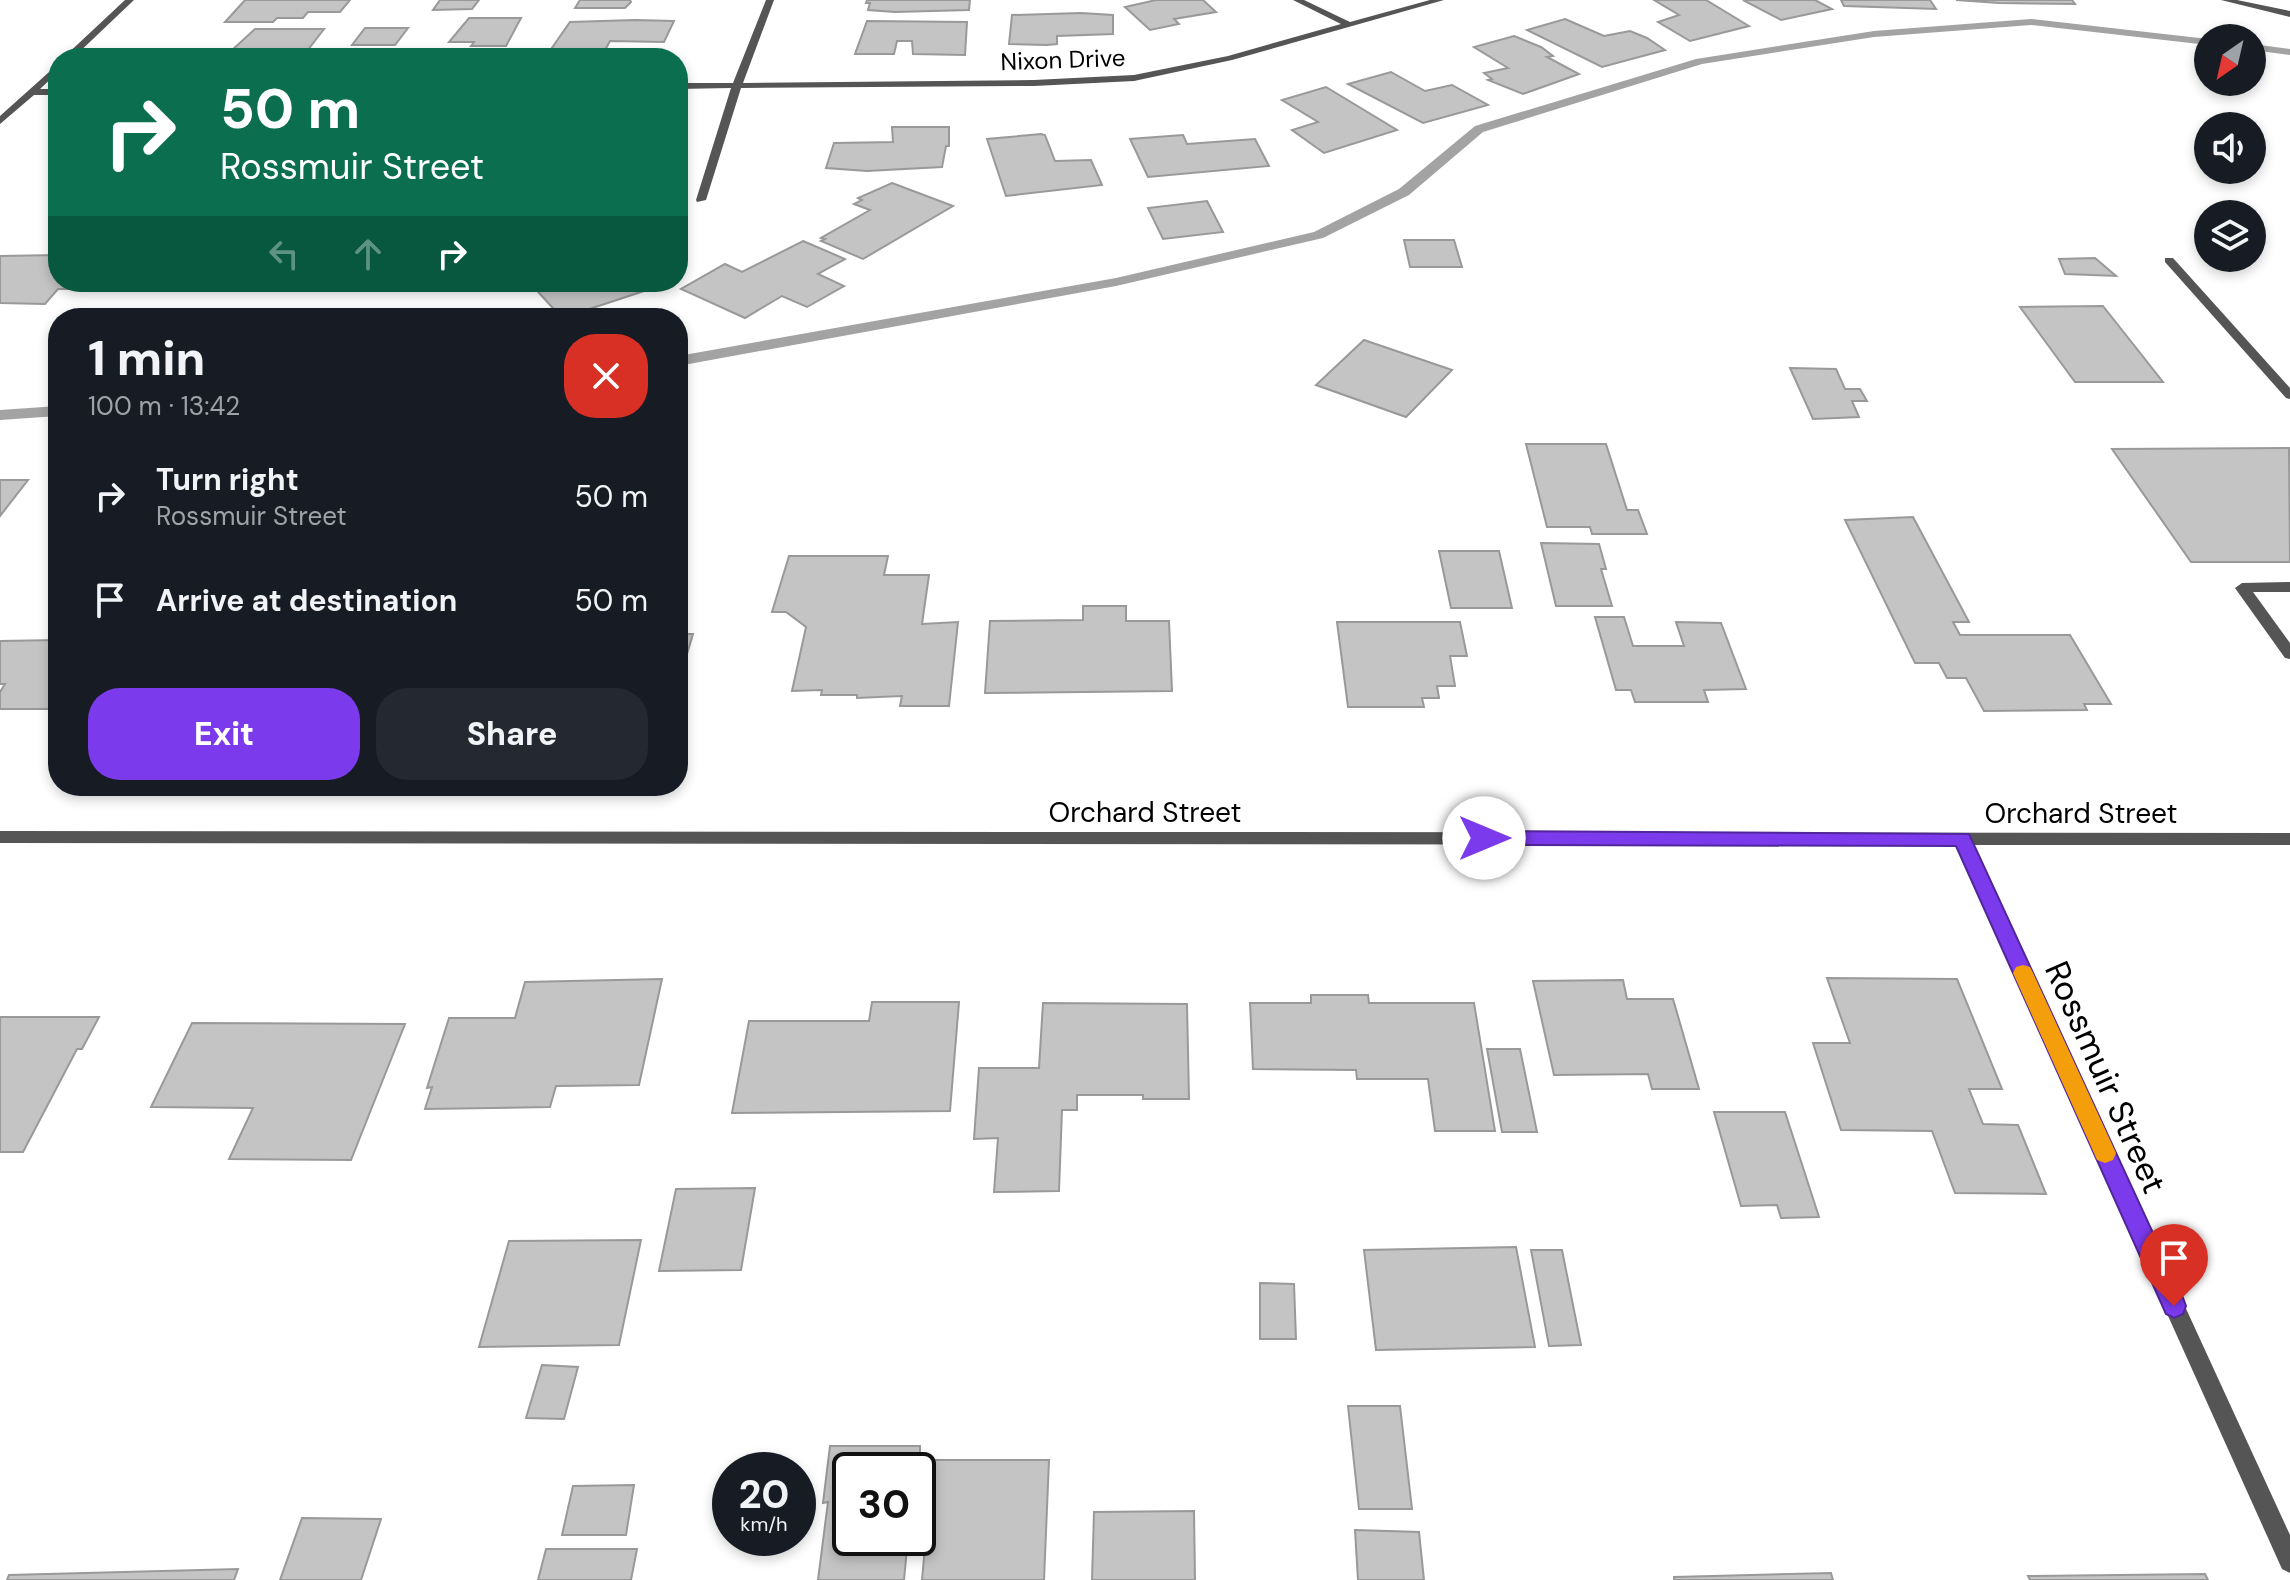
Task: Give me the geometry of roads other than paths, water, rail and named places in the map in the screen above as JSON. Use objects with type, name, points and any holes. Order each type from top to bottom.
[{"type":"street","points":[[79,48],[130,0]]},
{"type":"street","points":[[701,200],[737,85],[770,0]]},
{"type":"street","points":[[1297,0],[1349,25]]},
{"type":"street","name":"Nixon Drive","points":[[688,86],[1034,83],[1134,78],[1229,58],[1440,0]]},
{"type":"street","points":[[2225,0],[2290,14]]},
{"type":"street","points":[[0,121],[48,76]]},
{"type":"street","points":[[31,92],[48,92]]},
{"type":"street","points":[[2169,260],[2290,395]]},
{"type":"street","points":[[2290,587],[2242,588],[2290,654]]},
{"type":"street","name":"Orchard Street","points":[[0,837],[2290,839]]},
{"type":"street","name":"Rossmuir Street","points":[[1962,839],[2290,1561]]},
{"type":"waterway","points":[[688,359],[1116,282],[1318,235],[1404,192],[1479,129],[1700,61],[1874,34],[2031,22],[2194,40]]},
{"type":"waterway","points":[[2266,49],[2290,52]]},
{"type":"waterway","points":[[0,415],[48,412]]}]
